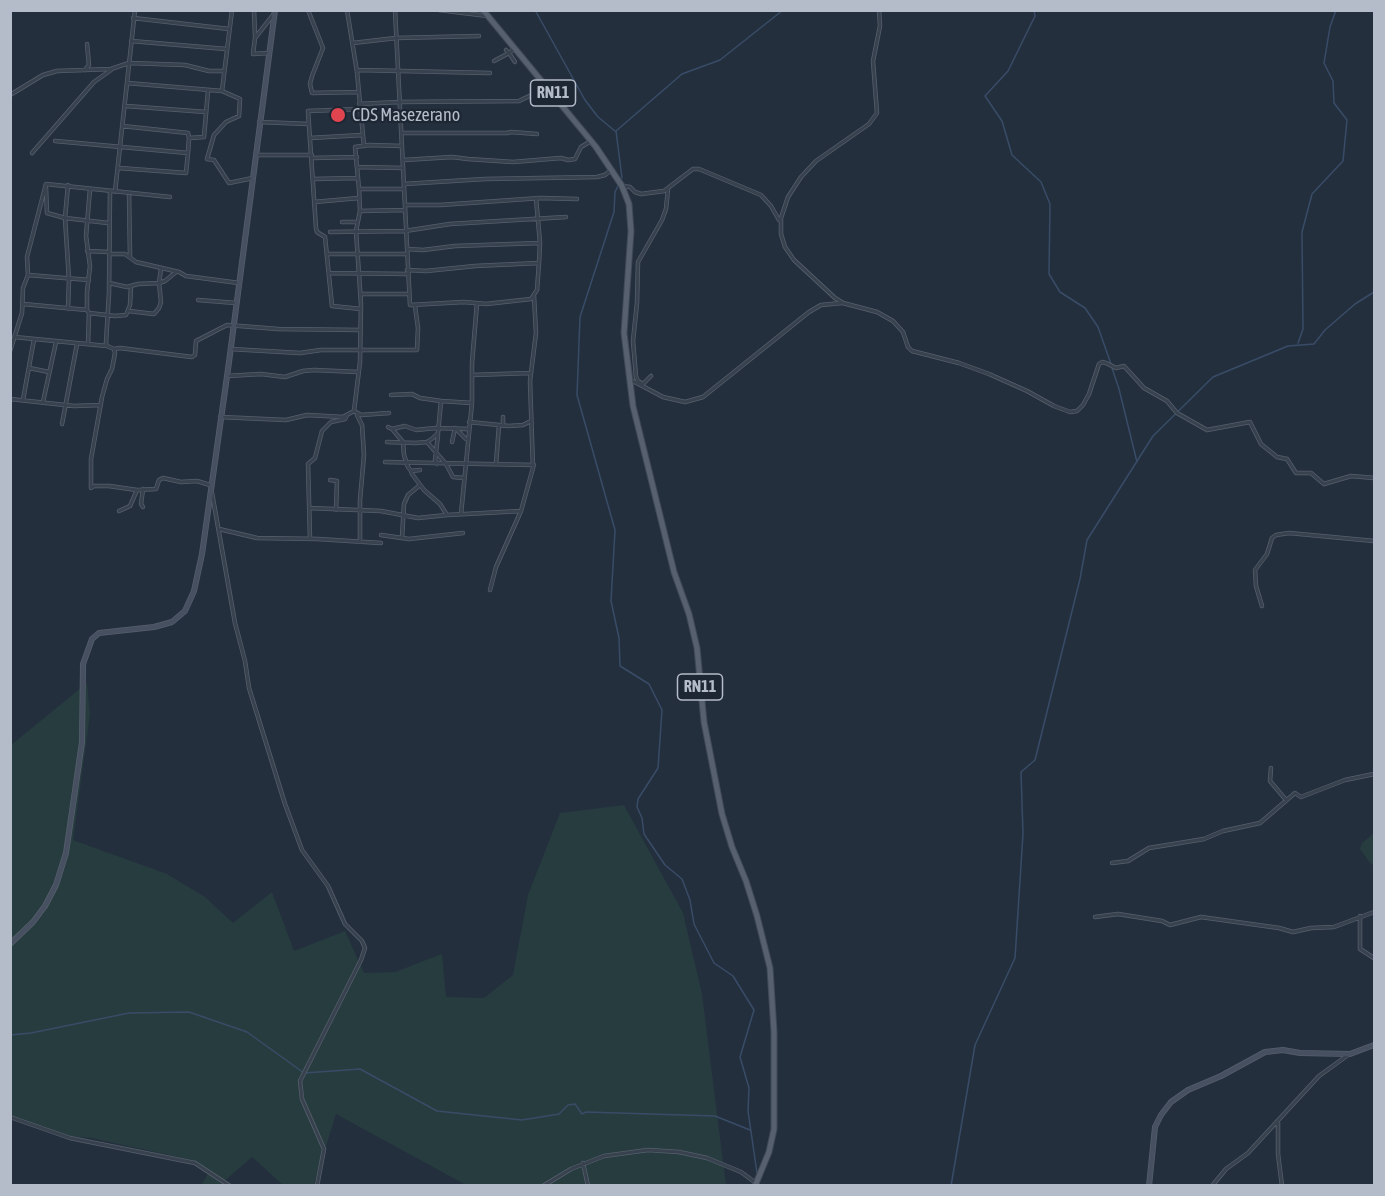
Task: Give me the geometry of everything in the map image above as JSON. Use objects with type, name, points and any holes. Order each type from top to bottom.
[{"type":"main road","name":"RN11","points":[[483,10],[591,141],[622,186],[629,204],[631,221],[624,319],[628,378],[638,432],[674,572],[697,648],[704,722],[722,813],[757,916],[770,968],[774,1032],[774,1129],[769,1152],[755,1184]]},
{"type":"main road","points":[[10,944],[33,922],[45,906],[56,885],[66,853],[81,742],[83,663],[87,649],[94,636],[99,633],[154,627],[172,622],[185,611],[197,578],[239,283],[274,12]]},
{"type":"main road","points":[[1149,1185],[1155,1127],[1170,1102],[1188,1090],[1221,1076],[1265,1052],[1283,1050],[1300,1053],[1350,1054],[1374,1045]]},
{"type":"street","points":[[115,192],[135,10]]},
{"type":"street","points":[[222,91],[232,10]]},
{"type":"street","points":[[254,10],[253,54],[268,53]]},
{"type":"street","points":[[308,10],[323,47],[310,84],[312,93],[358,92]]},
{"type":"street","points":[[347,10],[357,70],[364,146]]},
{"type":"street","points":[[395,10],[396,70],[404,160],[405,231],[410,305],[497,304],[531,299],[534,296]]},
{"type":"street","points":[[439,10],[488,16]]},
{"type":"street","points":[[780,222],[788,198],[809,169],[827,151],[869,124],[877,112],[873,61],[880,26],[879,10]]},
{"type":"street","points":[[255,38],[274,12]]},
{"type":"street","points":[[133,18],[229,29]]},
{"type":"street","points":[[352,43],[396,38],[479,36]]},
{"type":"street","points":[[131,41],[226,49]]},
{"type":"street","points":[[86,70],[89,64],[87,44]]},
{"type":"street","points":[[494,61],[515,48]]},
{"type":"street","points":[[507,52],[515,62]]},
{"type":"street","points":[[10,95],[43,75],[57,71],[111,69],[129,63],[184,65],[209,71],[224,71]]},
{"type":"street","points":[[32,153],[94,82],[111,69]]},
{"type":"street","points":[[357,70],[490,73]]},
{"type":"street","points":[[127,83],[222,91],[240,99],[239,116],[226,122],[214,135],[207,159],[214,160],[229,183],[253,178]]},
{"type":"street","points":[[359,104],[519,101],[547,87]]},
{"type":"street","points":[[189,138],[204,137],[208,91]]},
{"type":"street","points":[[126,106],[206,112]]},
{"type":"street","points":[[360,110],[308,111],[316,231],[325,237],[332,306],[360,309]]},
{"type":"street","points":[[259,122],[309,124]]},
{"type":"street","points":[[118,168],[186,173],[188,153],[188,133],[122,126]]},
{"type":"street","points":[[402,133],[511,132],[537,134]]},
{"type":"street","points":[[310,138],[363,135]]},
{"type":"street","points":[[55,141],[188,153]]},
{"type":"street","points":[[404,160],[452,156],[513,162],[561,158],[568,160],[576,158],[581,147],[591,141]]},
{"type":"street","points":[[360,542],[364,455],[362,425],[356,413],[361,294],[356,231],[360,211],[355,147],[402,146]]},
{"type":"street","points":[[255,155],[357,157]]},
{"type":"street","points":[[358,167],[403,168]]},
{"type":"street","points":[[622,186],[630,187],[640,194],[668,189],[693,169],[706,171],[761,195],[771,206],[780,222],[783,242],[790,256],[831,295],[843,303]]},
{"type":"street","points":[[404,184],[485,179],[597,177],[611,170]]},
{"type":"street","points":[[313,179],[357,178]]},
{"type":"street","points":[[46,184],[170,197]]},
{"type":"street","points":[[46,184],[45,211],[64,218],[108,223]]},
{"type":"street","points":[[10,351],[22,304],[23,288],[28,275],[27,257],[46,184]]},
{"type":"street","points":[[68,185],[64,218],[69,280],[68,309]]},
{"type":"street","points":[[88,344],[87,285],[90,266],[87,251],[87,221],[90,189]]},
{"type":"street","points":[[359,189],[404,189]]},
{"type":"street","points":[[651,376],[643,384],[636,376],[633,341],[638,262],[662,220],[666,209],[668,189]]},
{"type":"street","points":[[107,346],[110,192]]},
{"type":"street","points":[[129,193],[130,257]]},
{"type":"street","points":[[314,202],[359,198]]},
{"type":"street","points":[[405,205],[440,205],[536,198],[577,199]]},
{"type":"street","points":[[490,590],[496,567],[520,511],[534,465],[530,373],[536,333],[534,296],[537,286],[540,243],[536,198]]},
{"type":"street","points":[[360,211],[405,210]]},
{"type":"street","points":[[330,232],[405,231],[450,224],[566,217]]},
{"type":"street","points":[[342,222],[357,222]]},
{"type":"street","points":[[328,254],[540,243]]},
{"type":"street","points":[[87,251],[125,255],[136,262],[186,276],[239,283]]},
{"type":"street","points":[[329,273],[407,272],[539,263]]},
{"type":"street","points":[[129,310],[154,314],[159,308],[161,269]]},
{"type":"street","points":[[109,283],[127,287],[159,283],[176,272]]},
{"type":"street","points":[[28,275],[89,280]]},
{"type":"street","points":[[22,304],[123,316],[129,310],[131,285]]},
{"type":"street","points":[[361,294],[408,294]]},
{"type":"street","points":[[198,300],[236,303]]},
{"type":"street","points":[[461,514],[472,403],[477,303]]},
{"type":"street","points":[[628,378],[670,399],[685,402],[703,397],[809,312],[820,305],[843,303],[885,315],[903,332],[912,351],[964,364],[1070,412],[1077,411],[1083,405],[1102,362],[1116,368],[1124,366],[1144,388],[1167,401],[1177,413],[1207,430],[1250,422],[1261,444],[1277,457],[1288,460],[1296,473],[1311,473],[1324,484],[1351,476],[1374,478]]},
{"type":"street","points":[[230,349],[300,353],[321,350],[417,350],[417,309],[414,305]]},
{"type":"street","points":[[14,337],[192,357],[195,356],[196,341],[227,325],[278,329],[360,330]]},
{"type":"street","points":[[23,400],[34,339]]},
{"type":"street","points":[[43,403],[56,342]]},
{"type":"street","points":[[62,424],[77,344]]},
{"type":"street","points":[[114,349],[113,365],[104,387],[91,459],[91,488],[94,486],[137,490],[157,488],[159,480],[163,478],[176,482],[193,481],[210,485],[249,688],[285,804],[302,850],[328,885],[345,924],[365,946],[361,960],[300,1081],[302,1100],[324,1149],[316,1185]]},
{"type":"street","points":[[29,368],[49,372]]},
{"type":"street","points":[[226,376],[261,374],[285,377],[308,370],[358,372]]},
{"type":"street","points":[[472,375],[530,373]]},
{"type":"street","points":[[391,395],[412,394],[420,398],[472,403]]},
{"type":"street","points":[[10,399],[65,405],[101,405]]},
{"type":"street","points":[[438,464],[435,459],[441,401]]},
{"type":"street","points":[[220,417],[286,420],[307,415],[334,417],[356,413],[389,413]]},
{"type":"street","points":[[310,538],[308,464],[315,458],[320,435],[331,422],[345,419],[347,416]]},
{"type":"street","points":[[496,464],[503,417]]},
{"type":"street","points":[[470,422],[519,426],[531,421]]},
{"type":"street","points":[[447,515],[411,471],[406,463],[403,442],[390,428],[405,426],[416,430],[439,431],[455,428],[469,429]]},
{"type":"street","points":[[455,428],[467,441]]},
{"type":"street","points":[[452,442],[455,428]]},
{"type":"street","points":[[387,442],[416,444],[427,442],[439,431]]},
{"type":"street","points":[[427,442],[446,464],[453,477],[465,478]]},
{"type":"street","points":[[385,462],[534,465]]},
{"type":"street","points":[[411,471],[420,470]]},
{"type":"street","points":[[330,480],[337,481],[336,510]]},
{"type":"street","points":[[402,538],[404,504],[408,495],[420,484]]},
{"type":"street","points":[[143,489],[141,504],[143,507]]},
{"type":"street","points":[[119,511],[130,506],[137,490]]},
{"type":"street","points":[[309,508],[381,512],[418,518],[520,511]]},
{"type":"street","points":[[218,528],[257,538],[310,538],[381,543]]},
{"type":"street","points":[[381,535],[402,538],[463,533]]},
{"type":"street","points":[[1262,606],[1256,586],[1255,570],[1267,554],[1272,538],[1276,535],[1289,533],[1374,541]]},
{"type":"street","points":[[1271,768],[1270,781],[1286,798],[1286,802]]},
{"type":"street","points":[[1112,863],[1128,861],[1149,848],[1204,839],[1223,831],[1260,823],[1295,793],[1301,797],[1345,780],[1374,774]]},
{"type":"street","points":[[1095,916],[1119,914],[1162,921],[1170,925],[1206,918],[1279,927],[1293,932],[1334,927],[1374,912]]},
{"type":"street","points":[[1360,916],[1360,950],[1374,958]]},
{"type":"street","points":[[1212,1185],[1221,1173],[1244,1156],[1319,1076],[1350,1054]]},
{"type":"street","points":[[10,1117],[70,1138],[195,1163],[230,1185]]},
{"type":"street","points":[[1278,1120],[1278,1154],[1282,1185]]},
{"type":"street","points":[[543,1185],[583,1163],[633,1150],[694,1155],[726,1165],[755,1184]]},
{"type":"street","points":[[583,1163],[588,1185]]},
{"type":"green space","points":[[87,683],[90,714],[73,840],[167,874],[205,897],[233,923],[272,892],[294,951],[345,931],[364,973],[395,972],[442,954],[446,997],[484,998],[513,975],[528,895],[560,813],[624,805],[683,913],[702,994],[726,1185],[466,1185],[336,1114],[314,1185],[283,1185],[252,1157],[220,1185],[204,1185],[202,1184],[210,1170],[192,1160],[91,1138],[69,1136],[13,1117],[13,1120],[11,1119],[11,745]]},
{"type":"green space","points":[[1374,833],[1374,865],[1360,849],[1362,843]]},
{"type":"waterway","points":[[535,10],[585,100],[598,117],[615,131]]},
{"type":"waterway","points":[[622,178],[616,131],[682,74],[720,60],[783,10]]},
{"type":"waterway","points":[[1034,10],[1035,16],[1008,71],[985,96],[1002,121],[1012,155],[1041,182],[1050,204],[1049,274],[1060,292],[1085,308],[1098,327],[1111,364]]},
{"type":"waterway","points":[[1298,343],[1303,329],[1302,232],[1312,194],[1343,161],[1347,120],[1334,103],[1333,81],[1324,63],[1330,27],[1336,10]]},
{"type":"waterway","points":[[619,184],[615,192],[614,212],[580,317],[577,395],[615,530],[611,601],[619,638],[620,666],[649,684],[662,710],[658,768],[638,799],[637,807],[642,818],[644,834],[665,865],[682,879],[690,900],[694,924],[714,963],[733,976],[754,1010],[740,1057],[749,1088],[748,1111],[757,1173]]},
{"type":"waterway","points":[[951,1186],[975,1045],[1015,958],[1023,834],[1021,772],[1035,760],[1080,579],[1087,540],[1153,436],[1213,377],[1288,346],[1314,344],[1325,330],[1355,304],[1374,292]]},
{"type":"waterway","points":[[1112,368],[1137,462]]},
{"type":"waterway","points":[[10,1035],[31,1033],[129,1013],[189,1012],[247,1032],[304,1073],[360,1069],[437,1111],[522,1120],[559,1114],[568,1105],[575,1104],[582,1114],[586,1112],[715,1116],[750,1130]]},
{"type":"place","name":"CDS Masezerano","points":[[338,115]]}]
